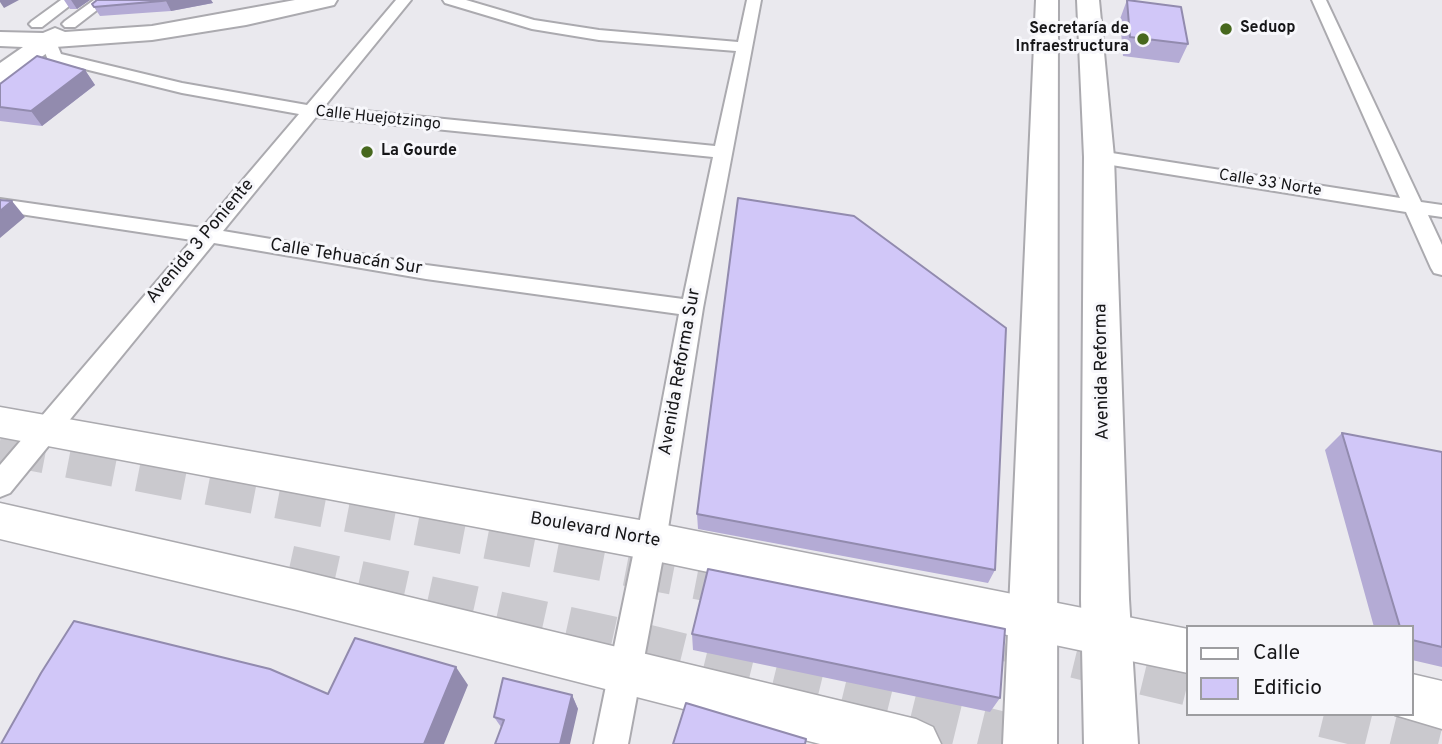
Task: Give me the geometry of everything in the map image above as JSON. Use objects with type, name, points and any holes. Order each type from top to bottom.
[{"type":"main road","points":[[0,75],[43,32],[70,12],[157,19],[218,12],[280,0]]},
{"type":"main road","points":[[4,38],[43,32],[184,29],[326,0]]},
{"type":"main road","points":[[1030,744],[1042,116],[1047,70],[1047,0]]},
{"type":"main road","name":"Avenida Reforma","points":[[1088,0],[1099,157],[1106,634],[1111,744]]},
{"type":"main road","points":[[1047,70],[1093,76]]},
{"type":"main road","name":"Boulevard Norte","points":[[0,422],[651,541],[1186,651]]},
{"type":"main road","points":[[0,521],[297,590],[916,744]]},
{"type":"main road","points":[[1414,698],[1442,705]]},
{"type":"street","points":[[70,12],[103,0]]},
{"type":"street","name":"Avenida 3 Poniente","points":[[0,485],[404,0]]},
{"type":"street","points":[[450,0],[532,24],[599,35],[745,47]]},
{"type":"street","name":"Avenida Reforma Sur","points":[[611,744],[651,541],[692,308],[754,0]]},
{"type":"street","points":[[1319,0],[1442,268]]},
{"type":"street","name":"Calle Huejotzingo","points":[[43,32],[54,57],[182,88],[309,111],[725,153]]},
{"type":"street","name":"Calle 33 Norte","points":[[1099,157],[1442,211]]},
{"type":"street","name":"Calle Tehuacán Sur","points":[[0,205],[206,235],[426,272],[692,308]]},
{"type":"building","points":[[97,0],[173,0],[94,7],[92,4]]},
{"type":"building","points":[[1127,0],[1181,7],[1188,44],[1130,37]]},
{"type":"building","points":[[37,56],[85,70],[31,111],[0,107],[0,84]]},
{"type":"building","points":[[738,198],[854,216],[1006,328],[995,570],[697,514]]},
{"type":"building","points":[[0,200],[12,201],[0,211]]},
{"type":"building","points":[[1342,433],[1442,452],[1442,647],[1414,640],[1414,625],[1399,625]]},
{"type":"building","points":[[708,569],[1005,629],[1000,698],[692,634]]},
{"type":"building","points":[[74,621],[270,669],[328,694],[355,638],[456,667],[424,744],[1,744]]},
{"type":"building","points":[[503,678],[572,695],[560,744],[495,744],[504,720],[494,717]]},
{"type":"building","points":[[686,703],[806,739],[805,744],[673,744]]},
{"type":"tunnel","points":[[0,441],[755,587]]},
{"type":"tunnel","points":[[289,569],[626,643],[1038,744]]},
{"type":"tunnel","points":[[1007,638],[1186,682]]},
{"type":"tunnel","points":[[1332,716],[1442,743]]},
{"type":"place","name":"Seduop","points":[[1226,29]]},
{"type":"place","name":"Secretaría de Infraestructura","points":[[1143,39]]},
{"type":"place","name":"La Gourde","points":[[367,152]]}]
